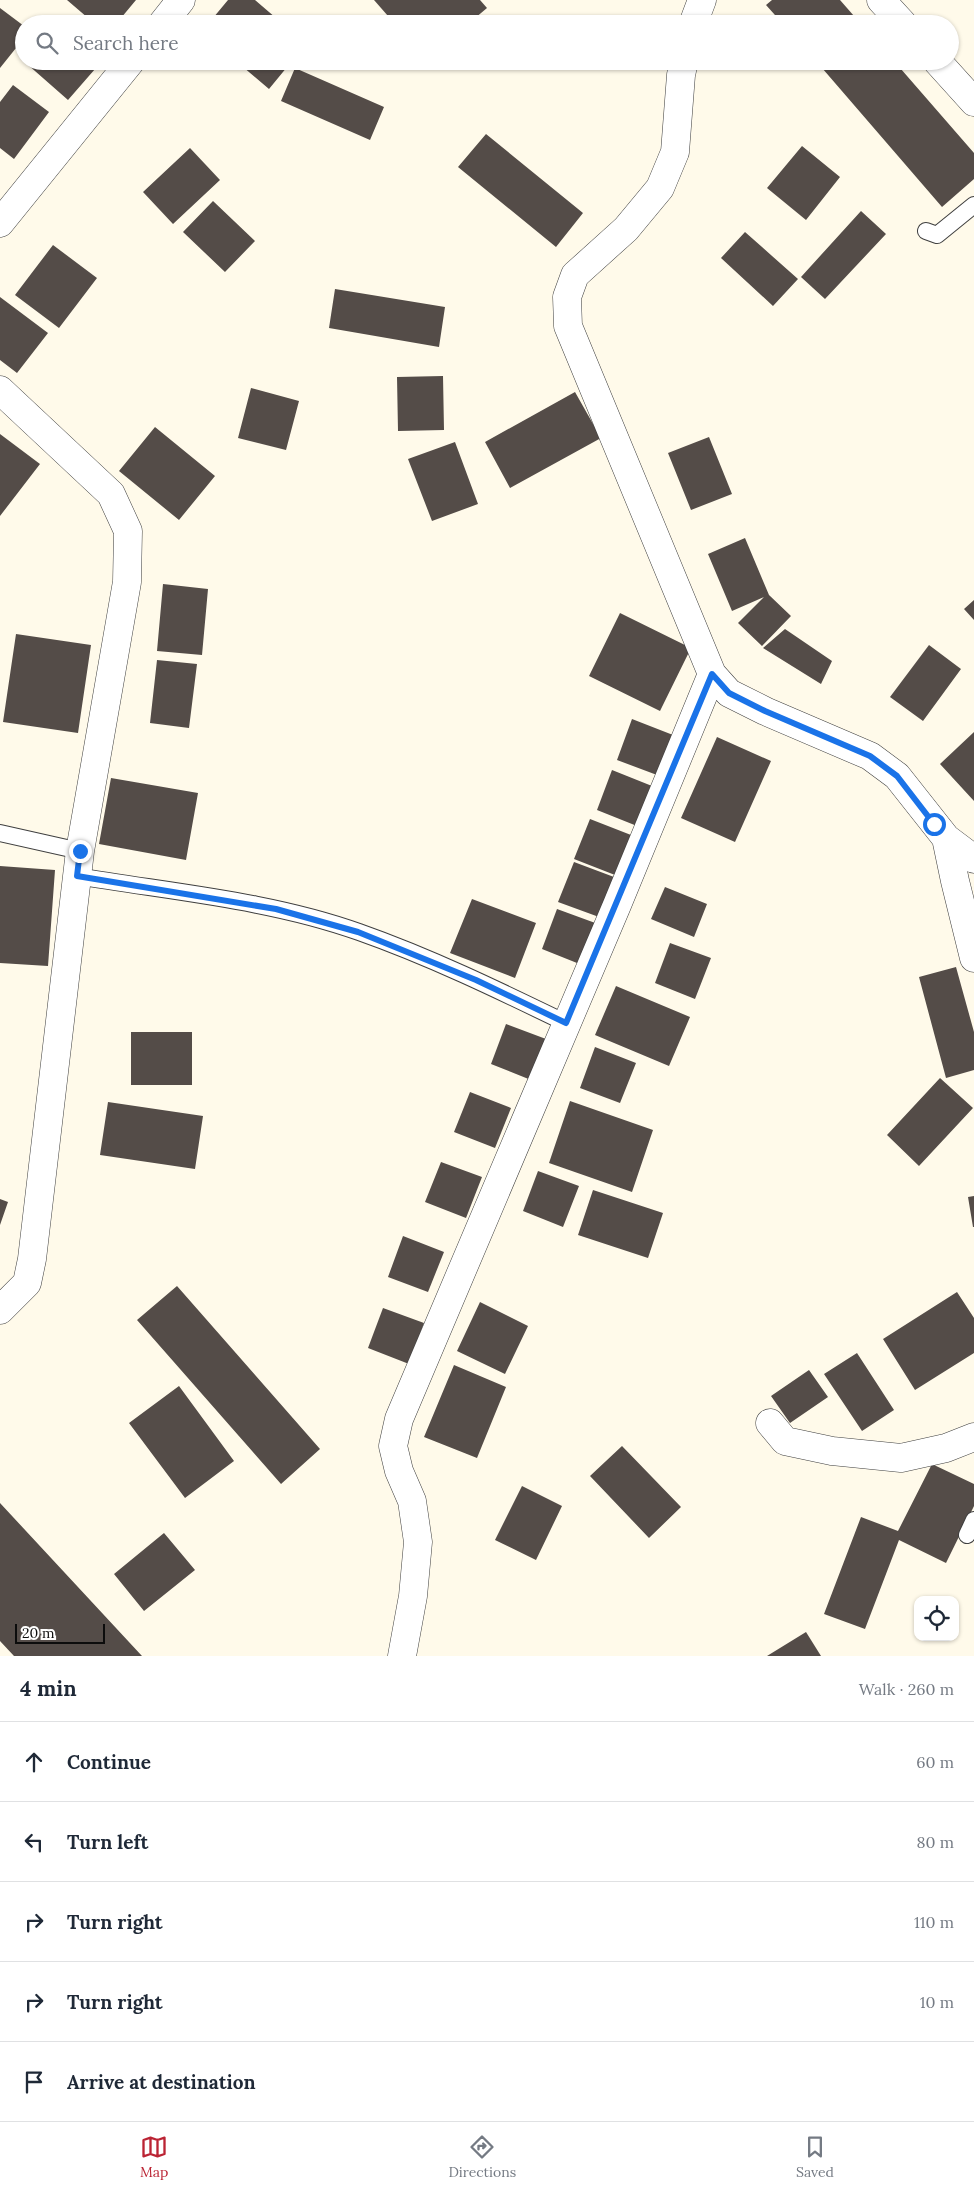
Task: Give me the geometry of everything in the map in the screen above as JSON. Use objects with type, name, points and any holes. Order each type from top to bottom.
[{"type":"street","points":[[169,15],[181,0]]},
{"type":"street","points":[[696,15],[702,0]]},
{"type":"street","points":[[881,0],[895,15]]},
{"type":"street","points":[[0,223],[124,70]]},
{"type":"street","points":[[682,70],[675,152],[660,188],[626,229],[575,275],[567,297],[568,326],[712,674],[729,693],[765,711],[870,756],[897,776],[946,838],[974,859]]},
{"type":"street","points":[[945,70],[974,102]]},
{"type":"street","points":[[0,390],[111,494],[128,532],[127,582],[79,864],[32,1259],[26,1283],[0,1310]]},
{"type":"street","points":[[402,1656],[413,1596],[418,1542],[412,1500],[399,1471],[392,1446],[399,1419],[712,674]]},
{"type":"street","points":[[946,838],[954,881],[974,958]]},
{"type":"street","points":[[770,1423],[784,1441],[832,1451],[901,1458],[946,1448],[974,1437]]},
{"type":"lane","points":[[926,231],[937,235],[974,205]]},
{"type":"lane","points":[[0,833],[79,864],[276,909],[358,932],[476,980],[566,1023]]},
{"type":"building","points":[[67,0],[136,0],[124,15],[84,15]]},
{"type":"building","points":[[228,0],[255,0],[272,15],[216,15]]},
{"type":"building","points":[[374,0],[480,0],[487,8],[479,15],[387,15]]},
{"type":"building","points":[[772,0],[840,0],[853,15],[775,15],[766,5]]},
{"type":"building","points":[[0,8],[15,19],[15,49],[0,68]]},
{"type":"building","points":[[34,70],[94,70],[68,100]]},
{"type":"building","points":[[247,70],[285,70],[269,89]]},
{"type":"building","points":[[294,70],[300,70],[384,107],[370,140],[281,101]]},
{"type":"building","points":[[824,70],[902,70],[974,153],[974,179],[942,207]]},
{"type":"building","points":[[13,85],[49,112],[14,159],[0,148],[0,102]]},
{"type":"building","points":[[486,134],[583,213],[556,247],[458,167]]},
{"type":"building","points":[[802,146],[840,177],[806,220],[767,188]]},
{"type":"building","points":[[190,148],[220,180],[173,224],[143,192]]},
{"type":"building","points":[[213,201],[255,241],[225,272],[183,232]]},
{"type":"building","points":[[861,211],[886,234],[825,299],[801,277]]},
{"type":"building","points":[[745,232],[798,279],[773,306],[721,258]]},
{"type":"building","points":[[53,245],[97,278],[59,328],[15,295]]},
{"type":"building","points":[[335,289],[445,307],[439,347],[329,328]]},
{"type":"building","points":[[0,297],[48,333],[17,373],[0,360]]},
{"type":"building","points":[[443,376],[444,430],[398,431],[397,377]]},
{"type":"building","points":[[251,388],[299,401],[286,450],[238,438]]},
{"type":"building","points":[[575,392],[601,438],[510,488],[485,442]]},
{"type":"building","points":[[155,427],[215,476],[179,520],[119,471]]},
{"type":"building","points":[[0,434],[40,464],[0,516]]},
{"type":"building","points":[[709,437],[732,494],[691,510],[668,453]]},
{"type":"building","points":[[455,442],[478,504],[432,521],[408,459]]},
{"type":"building","points":[[745,538],[769,595],[791,616],[762,646],[738,623],[764,597],[732,611],[708,554]]},
{"type":"building","points":[[163,584],[208,589],[202,655],[157,651]]},
{"type":"building","points":[[974,600],[974,620],[964,609]]},
{"type":"building","points":[[620,613],[691,648],[660,711],[589,676]]},
{"type":"building","points":[[785,629],[832,661],[821,684],[763,648]]},
{"type":"building","points":[[16,634],[91,645],[78,733],[3,722]]},
{"type":"building","points":[[929,645],[961,669],[923,721],[890,697]]},
{"type":"building","points":[[157,660],[197,664],[189,728],[150,723]]},
{"type":"building","points":[[632,719],[673,735],[657,775],[617,760]]},
{"type":"building","points":[[974,732],[974,801],[940,764]]},
{"type":"building","points":[[717,737],[771,761],[735,842],[681,818]]},
{"type":"building","points":[[612,770],[652,786],[637,826],[597,810]]},
{"type":"building","points":[[111,778],[198,793],[186,860],[99,844]]},
{"type":"building","points":[[590,819],[631,835],[615,875],[574,859]]},
{"type":"building","points":[[574,862],[614,877],[599,917],[558,902]]},
{"type":"building","points":[[0,866],[55,870],[48,966],[0,963]]},
{"type":"building","points":[[665,887],[707,904],[694,937],[651,919]]},
{"type":"building","points":[[472,899],[536,923],[515,978],[450,953]]},
{"type":"building","points":[[557,909],[598,924],[582,965],[542,949]]},
{"type":"building","points":[[670,943],[711,958],[695,999],[655,983]]},
{"type":"building","points":[[956,967],[974,1032],[974,1070],[946,1078],[919,977]]},
{"type":"building","points":[[616,986],[690,1017],[669,1066],[595,1035]]},
{"type":"building","points":[[506,1024],[546,1039],[531,1080],[491,1064]]},
{"type":"building","points":[[131,1032],[192,1032],[192,1085],[131,1085]]},
{"type":"building","points":[[595,1047],[636,1063],[620,1103],[580,1088]]},
{"type":"building","points":[[940,1078],[973,1108],[919,1166],[887,1135]]},
{"type":"building","points":[[470,1092],[511,1108],[495,1148],[454,1132]]},
{"type":"building","points":[[570,1101],[653,1130],[632,1192],[549,1163]]},
{"type":"building","points":[[108,1102],[203,1116],[195,1169],[100,1155]]},
{"type":"building","points":[[441,1162],[482,1177],[466,1218],[425,1202]]},
{"type":"building","points":[[538,1171],[579,1186],[563,1227],[523,1211]]},
{"type":"building","points":[[593,1190],[663,1213],[648,1258],[578,1235]]},
{"type":"building","points":[[974,1196],[974,1227],[973,1227],[968,1197]]},
{"type":"building","points":[[0,1199],[8,1202],[0,1225]]},
{"type":"building","points":[[403,1236],[444,1252],[428,1292],[388,1277]]},
{"type":"building","points":[[177,1286],[320,1449],[281,1484],[137,1320]]},
{"type":"building","points":[[957,1292],[974,1318],[974,1353],[915,1390],[883,1339]]},
{"type":"building","points":[[480,1302],[528,1326],[505,1374],[457,1351]]},
{"type":"building","points":[[383,1308],[424,1323],[409,1364],[368,1348]]},
{"type":"building","points":[[857,1353],[894,1410],[862,1431],[824,1374]]},
{"type":"building","points":[[454,1365],[506,1387],[477,1458],[424,1437]]},
{"type":"building","points":[[809,1370],[828,1397],[790,1423],[771,1396]]},
{"type":"building","points":[[179,1386],[234,1461],[185,1498],[129,1423]]},
{"type":"building","points":[[622,1446],[681,1507],[649,1538],[590,1476]]},
{"type":"building","points":[[932,1464],[974,1484],[974,1506],[946,1563],[899,1540],[865,1629],[824,1614],[861,1517],[898,1531]]},
{"type":"building","points":[[522,1486],[562,1506],[536,1560],[495,1540]]},
{"type":"building","points":[[0,1503],[142,1656],[14,1656],[0,1641]]},
{"type":"building","points":[[164,1533],[195,1570],[144,1611],[114,1574]]},
{"type":"building","points":[[806,1632],[821,1656],[767,1656]]},
{"type":"route","points":[[80,851],[77,876],[276,909],[358,932],[476,980],[566,1023],[617,905],[712,674],[729,693],[765,711],[870,756],[897,776],[934,824]]}]
